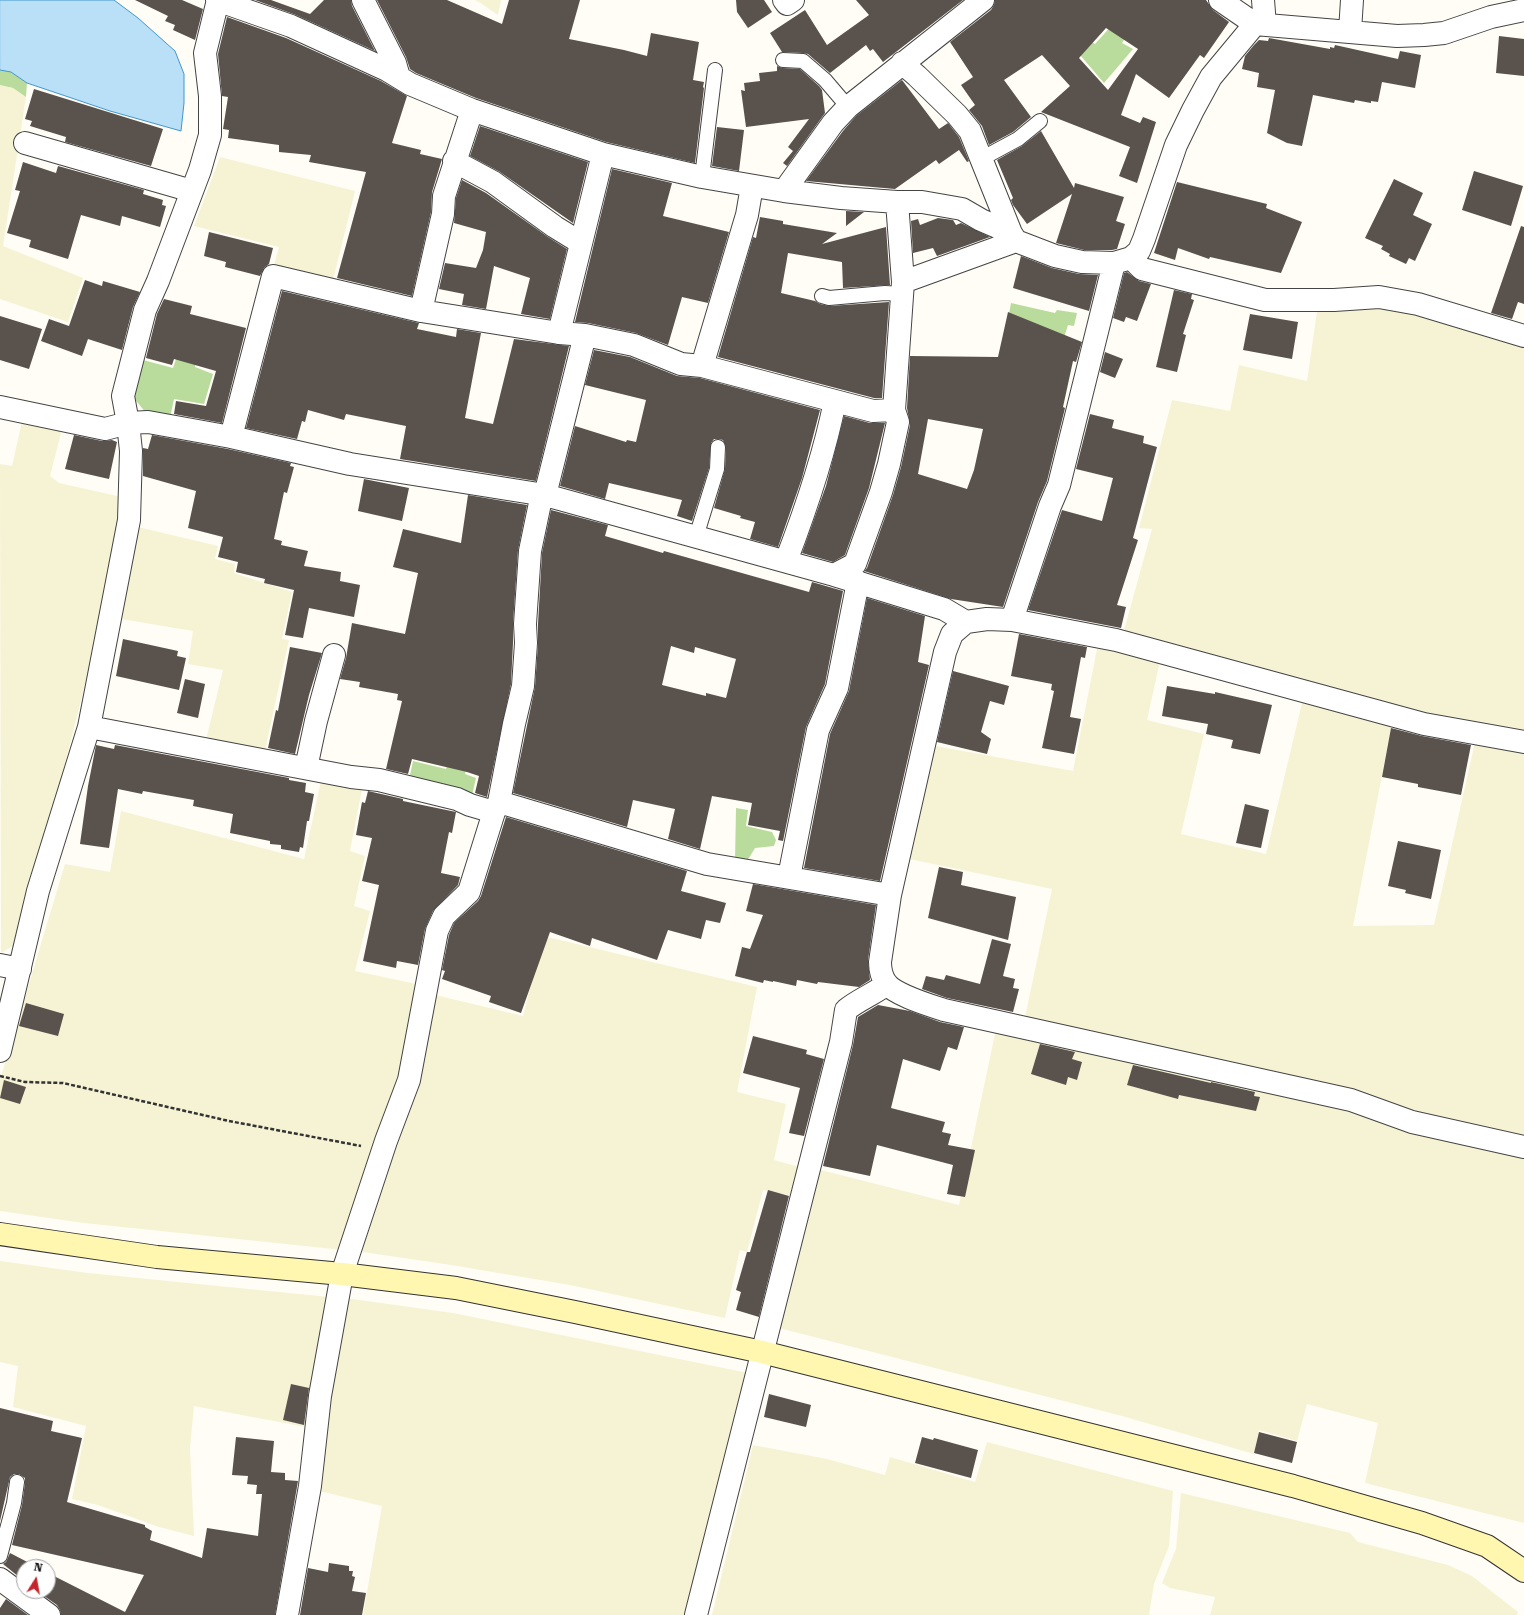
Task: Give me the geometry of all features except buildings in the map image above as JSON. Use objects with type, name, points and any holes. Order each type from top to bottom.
[{"type":"street","points":[[0,1051],[10,967],[38,891],[89,727],[129,520],[131,451],[123,396],[145,310],[158,281],[200,170],[210,135],[210,96],[205,53],[218,0],[291,26],[387,70],[410,84],[472,110],[603,154],[702,177],[784,191],[841,198],[896,202],[922,202],[962,209],[1013,237],[1055,256],[1075,260],[1123,261],[1142,269],[1265,300],[1334,300],[1379,297],[1418,304],[1524,336]]},
{"type":"street","points":[[363,0],[395,63],[399,77]]},
{"type":"street","points":[[784,0],[787,4],[793,0]]},
{"type":"street","points":[[784,191],[833,123],[848,107],[983,0]]},
{"type":"street","points":[[1220,0],[1260,24],[1397,36],[1424,36],[1444,33],[1493,9],[1524,10]]},
{"type":"street","points":[[1012,620],[1050,506],[1059,485],[1123,261],[1139,251],[1176,145],[1193,110],[1211,77],[1260,24],[1263,0]]},
{"type":"street","points":[[1350,31],[1352,0]]},
{"type":"street","points":[[902,63],[918,76],[957,115],[970,131],[1013,237]]},
{"type":"street","points":[[421,311],[443,214],[444,196],[454,161],[472,110]]},
{"type":"street","points":[[25,143],[192,191]]},
{"type":"street","points":[[559,333],[603,154]]},
{"type":"street","points":[[454,161],[493,182],[555,227],[581,242]]},
{"type":"street","points":[[702,366],[747,215],[752,186]]},
{"type":"street","points":[[834,575],[855,564],[881,492],[898,422],[894,410],[902,288],[896,202]]},
{"type":"street","points":[[902,288],[1013,237]]},
{"type":"street","points":[[230,437],[273,276],[421,311],[559,333],[585,335],[634,345],[681,364],[702,366],[873,411],[894,410]]},
{"type":"street","points":[[287,1615],[310,1486],[320,1396],[342,1274],[383,1150],[409,1080],[437,931],[444,916],[469,892],[497,807],[514,724],[524,686],[526,643],[524,624],[530,551],[540,502],[545,495],[585,335]]},
{"type":"street","points":[[786,561],[804,515],[822,455],[835,401]]},
{"type":"street","points":[[0,407],[105,428],[128,423],[148,422],[230,437],[350,464],[545,495],[858,582],[944,609],[966,622]]},
{"type":"street","points":[[789,877],[818,730],[837,688],[858,582]]},
{"type":"street","points":[[1524,742],[1424,724],[1116,640],[1012,620],[987,619],[966,622],[952,634],[945,652],[890,895],[880,962],[880,973],[887,984],[915,1000],[944,1010],[1351,1100],[1412,1122],[1524,1147]]},
{"type":"street","points":[[306,768],[316,721],[334,656]]},
{"type":"street","points":[[89,727],[351,777],[379,780],[457,799],[470,805],[497,807],[707,864],[890,895]]},
{"type":"street","points":[[696,1615],[841,1042],[846,1010],[887,984]]},
{"type":"street","points":[[0,1234],[157,1257],[342,1274],[464,1290],[762,1352],[1293,1486],[1422,1523],[1487,1546],[1524,1572]]},
{"type":"street","points":[[0,1579],[49,1615]]},
{"type":"lane","points":[[783,60],[803,61],[825,80],[848,107]]},
{"type":"lane","points":[[702,177],[709,132],[715,70]]},
{"type":"lane","points":[[981,159],[1018,139],[1040,121]]},
{"type":"lane","points":[[822,296],[829,298],[885,293],[902,288]]},
{"type":"lane","points":[[696,537],[717,469],[718,447]]},
{"type":"lane","points":[[0,1556],[14,1503],[17,1482]]},
{"type":"path","points":[[0,1076],[25,1082],[63,1083],[229,1121],[383,1150]]},
{"type":"shaded area","points":[[475,0],[501,0],[498,15],[479,2]]},
{"type":"shaded area","points":[[0,85],[13,88],[26,97],[3,246],[83,278],[68,322],[0,299]]},
{"type":"shaded area","points":[[220,157],[355,191],[332,284],[273,269],[279,247],[194,226]]},
{"type":"shaded area","points":[[1370,300],[1524,342],[1524,733],[1451,721],[1123,634],[1152,529],[1139,528],[1172,400],[1230,411],[1239,365],[1307,381],[1318,304]]},
{"type":"shaded area","points":[[23,417],[63,425],[50,476],[59,483],[122,497],[106,601],[20,942],[1,953],[0,464],[12,466]]},
{"type":"shaded area","points":[[138,527],[218,546],[215,559],[235,564],[234,573],[292,592],[282,639],[289,640],[264,755],[205,744],[223,670],[188,664],[193,631],[121,619]]},
{"type":"shaded area","points":[[1098,644],[1160,661],[1147,720],[1204,734],[1181,834],[1266,854],[1303,699],[1392,723],[1353,926],[1434,925],[1475,742],[1524,749],[1524,1142],[1024,1022],[1052,889],[905,858],[930,745],[1073,771]]},
{"type":"shaded area","points":[[321,781],[362,789],[350,851],[365,856],[354,906],[370,911],[355,971],[421,985],[404,1077],[343,1250],[84,1223],[0,1211],[0,1080],[65,864],[110,872],[121,811],[304,859]]},
{"type":"shaded area","points":[[543,936],[757,987],[737,1092],[786,1104],[774,1160],[803,1168],[796,1197],[763,1190],[747,1252],[740,1250],[725,1318],[570,1285],[356,1251],[431,994],[523,1016]]},
{"type":"shaded area","points":[[996,1029],[1124,1054],[1524,1155],[1524,1523],[1365,1483],[1378,1423],[1307,1404],[1297,1441],[1259,1430],[1254,1454],[1122,1416],[775,1327],[817,1169],[959,1205]]},
{"type":"shaded area","points":[[0,1261],[88,1273],[329,1297],[311,1428],[194,1406],[190,1448],[194,1536],[159,1527],[98,1505],[72,1499],[86,1426],[13,1407],[18,1366],[0,1362]]},
{"type":"shaded area","points":[[345,1298],[453,1313],[748,1373],[690,1615],[363,1615],[382,1506],[315,1490]]},
{"type":"shaded area","points":[[987,1442],[1173,1491],[1169,1546],[1154,1584],[1149,1615],[712,1615],[753,1445],[827,1459],[885,1475],[890,1457],[975,1482]]},
{"type":"shaded area","points":[[1181,1493],[1350,1533],[1358,1542],[1448,1565],[1472,1576],[1518,1612],[1517,1615],[1210,1615],[1215,1597],[1170,1588],[1162,1583],[1176,1549]]},
{"type":"green space","points":[[1114,23],[1129,32],[1122,43],[1133,49],[1104,83],[1074,48],[1086,38],[1095,44]]},
{"type":"green space","points":[[0,70],[11,72],[27,83],[26,97],[13,88],[0,85]]},
{"type":"green space","points":[[1011,303],[1055,313],[1057,310],[1077,313],[1074,326],[1068,325],[1063,341],[1007,325]]},
{"type":"green space","points":[[177,356],[196,361],[195,367],[213,374],[204,404],[174,399],[170,418],[146,413],[133,397],[143,360],[173,368]]},
{"type":"green space","points":[[413,761],[446,769],[447,766],[466,770],[465,774],[476,778],[471,800],[409,780]]},
{"type":"green space","points":[[736,808],[748,810],[746,826],[772,832],[776,840],[774,846],[755,848],[749,858],[743,863],[735,861]]},
{"type":"water","points":[[0,0],[114,0],[138,18],[175,51],[184,74],[184,103],[181,131],[110,111],[27,83],[11,72],[0,70]]}]
